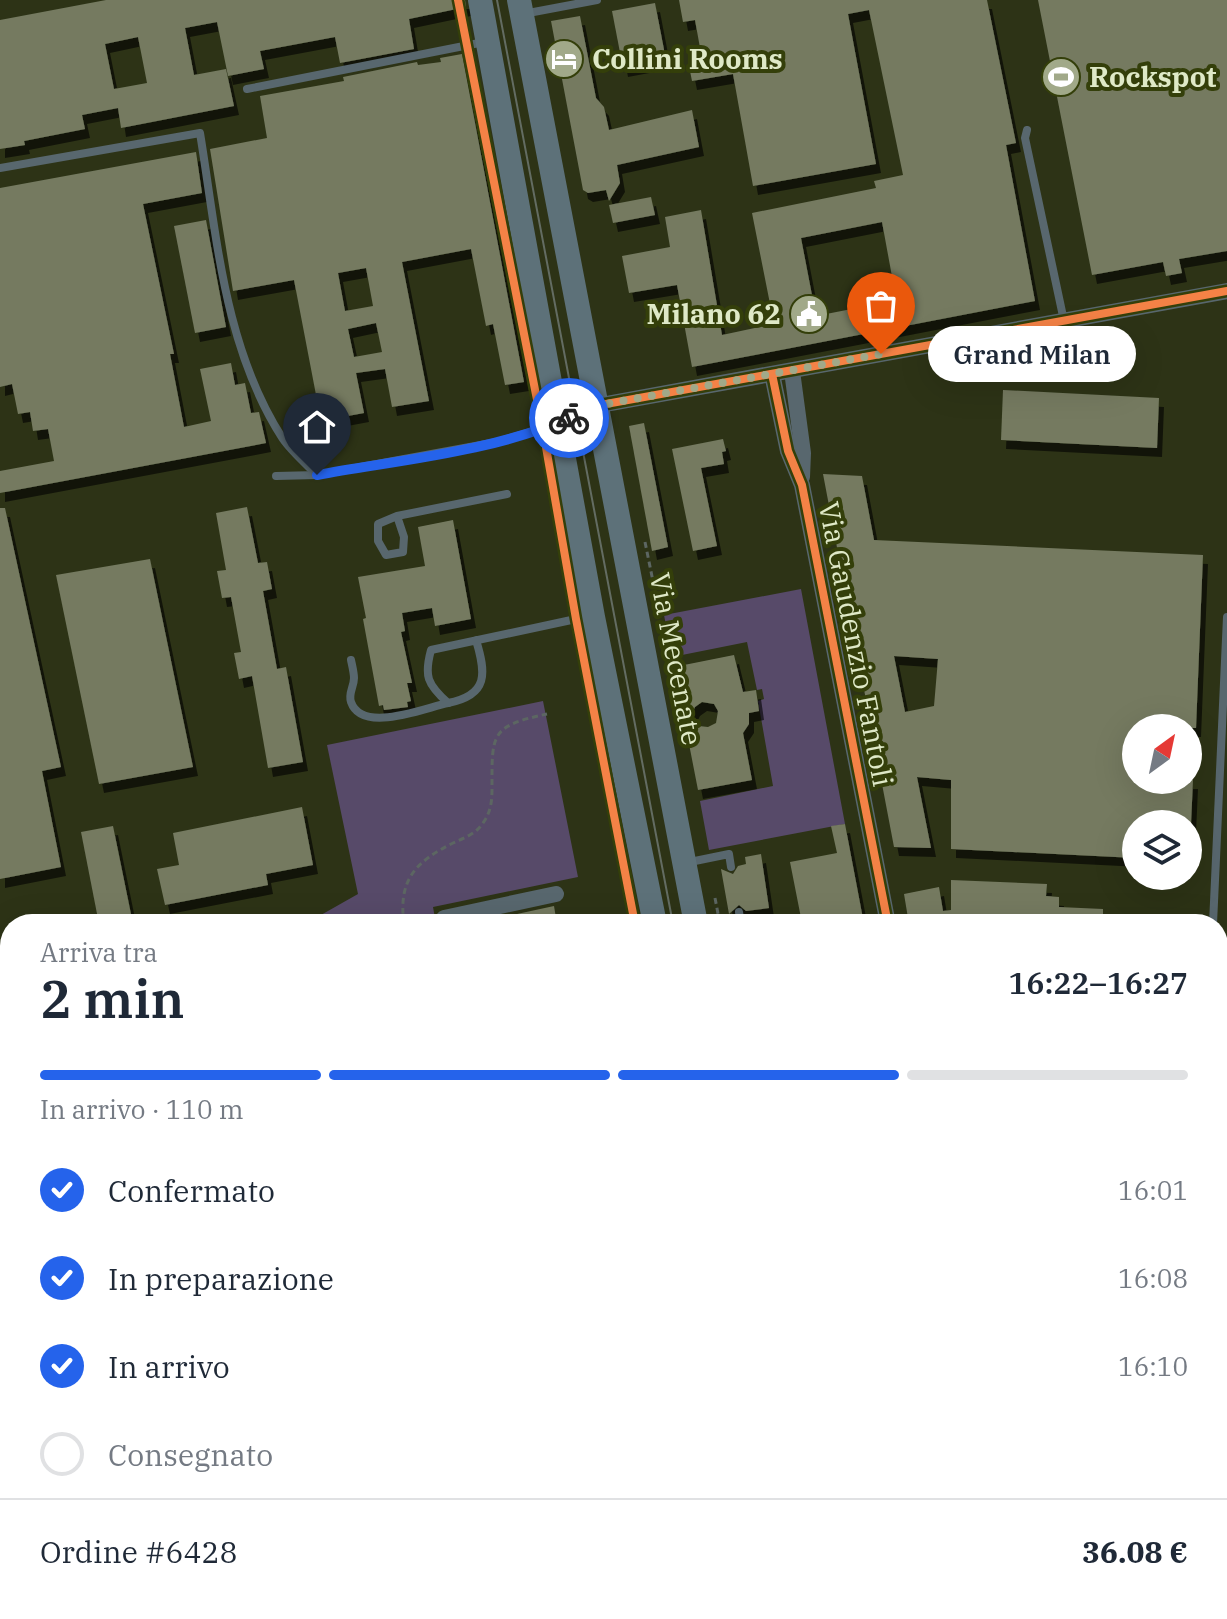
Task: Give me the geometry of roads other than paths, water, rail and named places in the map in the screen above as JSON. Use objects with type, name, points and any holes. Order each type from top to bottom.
[{"type":"main road","points":[[480,0],[593,617],[653,914]]},
{"type":"main road","name":"Via Mecenate","points":[[520,7],[694,914]]},
{"type":"street","points":[[558,423],[595,406],[1227,291]]},
{"type":"street","name":"Via Gaudenzio Fantoli","points":[[792,371],[803,453],[802,485]]},
{"type":"street","name":"Via Gaudenzio Fantoli","points":[[772,374],[788,451],[802,485],[886,914]]},
{"type":"street","points":[[463,914],[556,894]]},
{"type":"lane","points":[[520,7],[597,0]]},
{"type":"lane","points":[[247,89],[488,41]]},
{"type":"lane","points":[[0,168],[200,133],[231,321],[256,391],[285,442],[317,475]]},
{"type":"lane","points":[[1024,133],[1064,321]]},
{"type":"lane","points":[[276,476],[317,475],[497,442],[558,423]]},
{"type":"lane","points":[[397,516],[404,537],[403,552],[386,555],[378,541],[378,524],[397,516],[507,494]]},
{"type":"lane","points":[[448,703],[435,691],[426,670],[431,650],[593,617]]},
{"type":"lane","points":[[1213,914],[1227,617]]},
{"type":"lane","points":[[351,660],[354,679],[349,695],[351,705],[358,714],[370,719],[382,718],[463,700],[479,687],[485,669],[476,640]]},
{"type":"lane","points":[[684,863],[729,854],[731,867]]},
{"type":"tram line","points":[[497,0],[671,914]]},
{"type":"place","name":"Collini Rooms","points":[[564,59]]},
{"type":"place","name":"Rockspot","points":[[1061,77]]},
{"type":"place","name":"Milano 62","points":[[809,314]]},
{"type":"place","name":"Grand Milan","points":[[881,354]]}]
